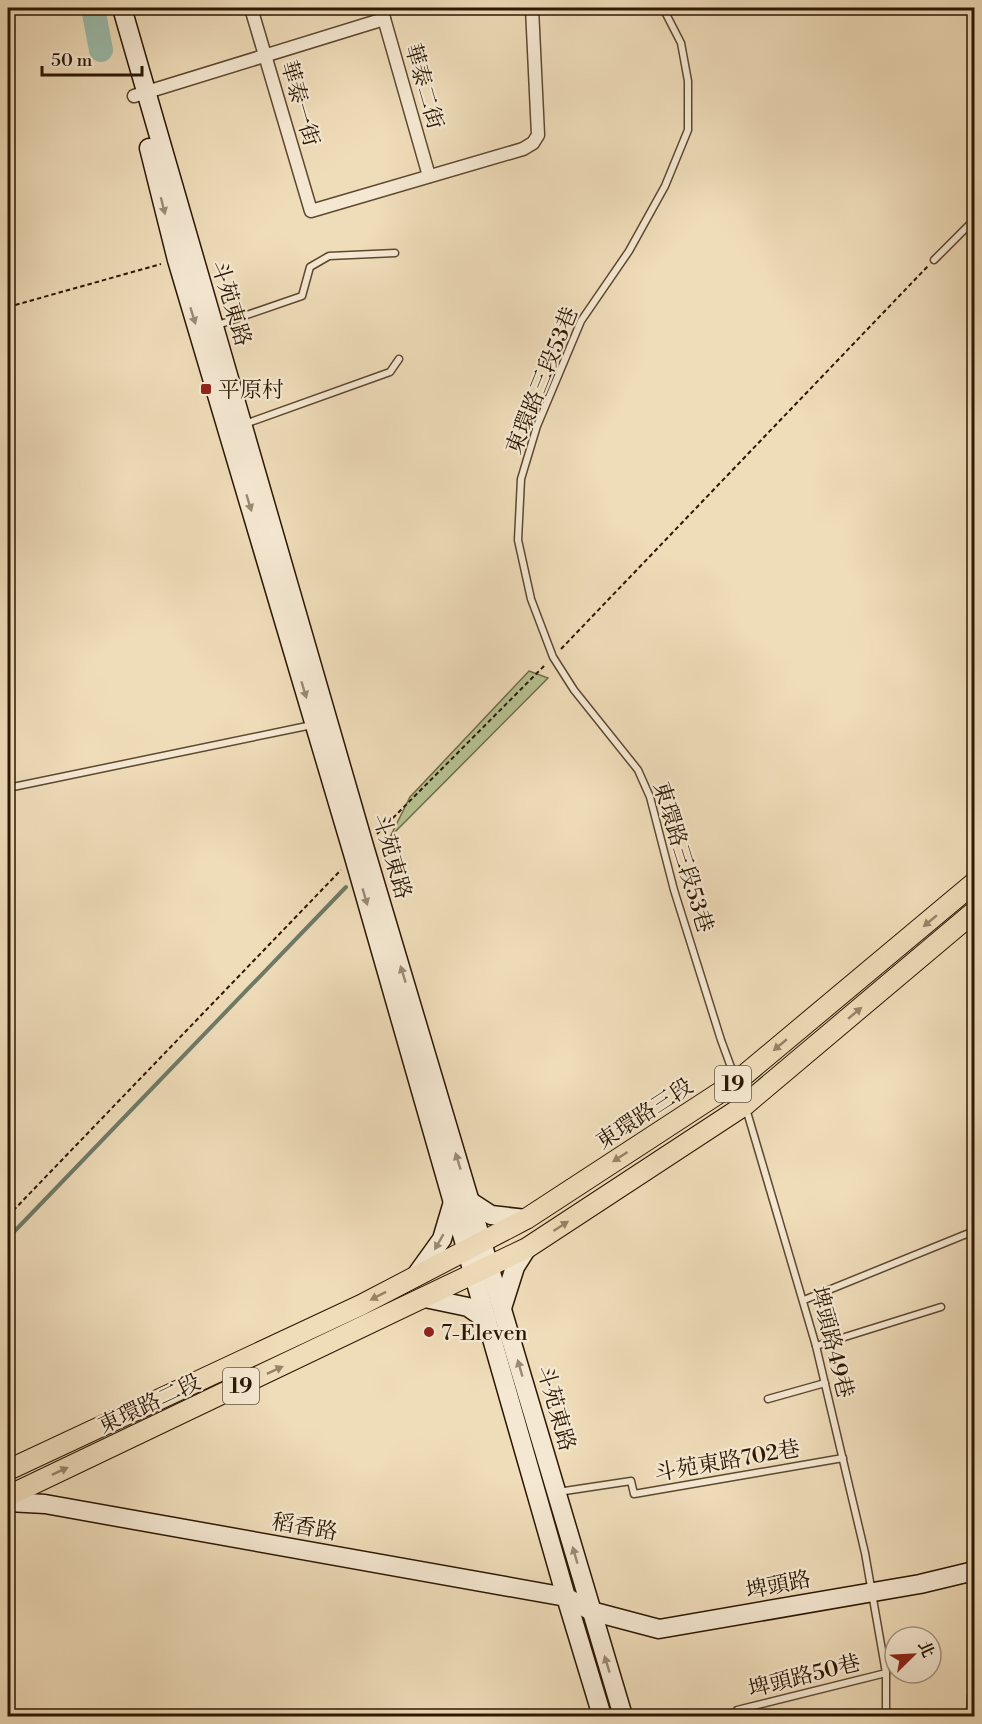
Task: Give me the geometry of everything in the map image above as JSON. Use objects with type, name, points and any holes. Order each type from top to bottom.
[{"type":"main road","name":"斗苑東路","points":[[109,8],[140,94],[244,424],[359,852],[482,1270],[488,1320],[602,1716]]},
{"type":"main road","name":"斗苑東路","points":[[122,8],[177,260],[315,725],[359,852]]},
{"type":"main road","name":"東環路三段","points":[[475,1247],[526,1219],[736,1082],[975,883]]},
{"type":"main road","name":"19","points":[[482,1270],[527,1248],[746,1105],[975,912]]},
{"type":"main road","points":[[414,1278],[442,1239],[462,1202],[491,1215],[526,1219]]},
{"type":"main road","name":"東環路二段","points":[[8,1470],[475,1247]]},
{"type":"main road","points":[[502,1308],[515,1267],[527,1248]]},
{"type":"main road","name":"斗苑東路","points":[[482,1270],[502,1308],[623,1716]]},
{"type":"main road","name":"東環路二段","points":[[8,1496],[482,1270]]},
{"type":"main road","points":[[425,1298],[468,1307],[488,1320]]},
{"type":"main road","name":"稻香路","points":[[8,1502],[57,1506],[566,1597],[591,1611]]},
{"type":"main road","name":"埤頭路","points":[[591,1611],[659,1629],[975,1571]]},
{"type":"street","name":"華泰一街","points":[[251,8],[311,211],[429,176]]},
{"type":"street","points":[[429,176],[523,149],[533,143],[538,135],[532,8]]},
{"type":"street","points":[[140,94],[265,57],[383,13]]},
{"type":"street","name":"華泰二街","points":[[383,13],[429,176]]},
{"type":"lane","name":"東環路三段53巷","points":[[663,8],[681,43],[688,81],[688,130],[665,186],[629,251],[580,321],[537,426],[521,479],[518,540],[531,599],[553,657],[574,690],[638,770],[650,797],[674,890],[736,1082],[746,1105]]},
{"type":"lane","points":[[934,260],[975,220]]},
{"type":"lane","points":[[214,326],[302,296],[310,267],[329,256],[395,253]]},
{"type":"lane","points":[[244,424],[390,372],[399,359]]},
{"type":"lane","points":[[8,788],[315,725]]},
{"type":"lane","name":"埤頭路49巷","points":[[746,1105],[816,1346],[872,1591]]},
{"type":"lane","points":[[804,1300],[975,1231]]},
{"type":"lane","points":[[816,1346],[941,1307]]},
{"type":"lane","points":[[768,1399],[825,1383]]},
{"type":"lane","name":"斗苑東路702巷","points":[[557,1492],[632,1481],[634,1494],[843,1458]]},
{"type":"lane","name":"埤頭路50巷","points":[[872,1591],[883,1655]]},
{"type":"lane","name":"埤頭路50巷","points":[[739,1716],[737,1710],[883,1674]]},
{"type":"lane","name":"埤頭路50巷","points":[[886,1685],[886,1716]]},
{"type":"lane","points":[[970,1716],[971,1696]]},
{"type":"path","points":[[8,307],[177,260]]},
{"type":"path","points":[[8,1216],[359,852],[553,657],[934,260]]},
{"type":"green space","points":[[529,671],[548,678],[390,837],[410,797]]},
{"type":"waterway","points":[[93,8],[101,50]]},
{"type":"waterway","points":[[8,1238],[346,887]]},
{"type":"place","name":"平原村","points":[[206,389]]},
{"type":"place","name":"7-Eleven","points":[[429,1332]]}]
